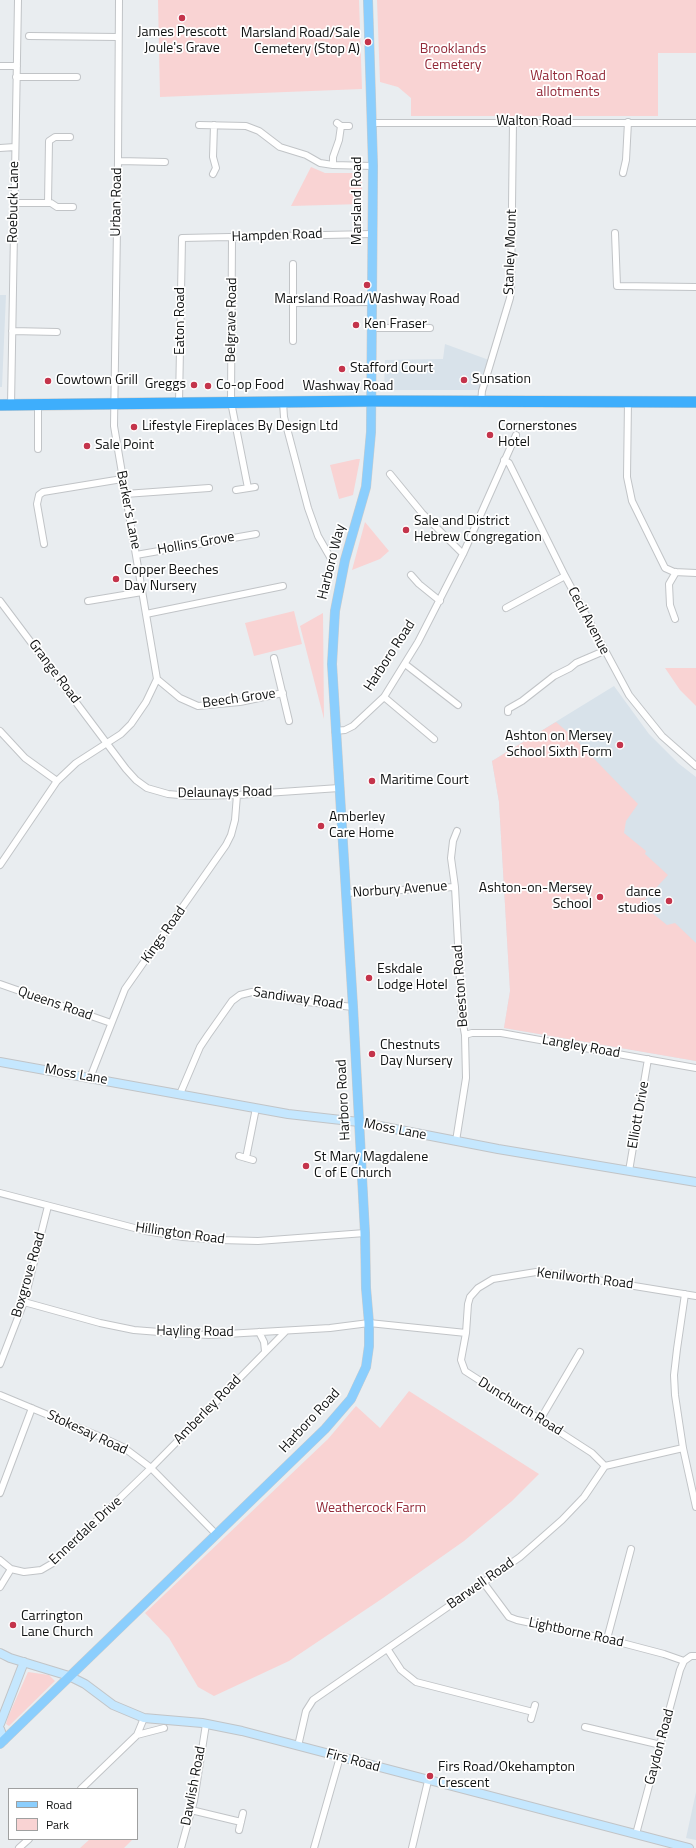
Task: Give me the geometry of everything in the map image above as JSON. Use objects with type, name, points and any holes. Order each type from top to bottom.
[{"type":"highway","name":"Washway Road","points":[[5,405],[372,401],[696,402]]},
{"type":"main road","name":"Marsland Road","points":[[368,0],[373,166],[371,302],[372,401]]},
{"type":"main road","name":"Harboro Way","points":[[335,730],[332,664],[333,627],[342,571],[366,487],[372,401]]},
{"type":"main road","name":"Harboro Road","points":[[2,1742],[325,1429],[351,1399],[366,1367],[369,1346],[369,1323],[366,1288],[365,1233],[353,1006],[335,730]]},
{"type":"street","name":"Roebuck Lane","points":[[5,405],[12,331],[18,0]]},
{"type":"street","name":"Urban Road","points":[[113,404],[118,161],[119,0]]},
{"type":"street","points":[[29,36],[118,37]]},
{"type":"street","points":[[0,66],[16,66]]},
{"type":"street","points":[[16,77],[77,77]]},
{"type":"street","name":"Stanley Mount","points":[[481,402],[482,391],[510,298],[513,122]]},
{"type":"street","points":[[623,173],[626,160],[628,122]]},
{"type":"street","name":"Walton Road","points":[[372,123],[696,123]]},
{"type":"street","points":[[199,125],[238,125],[252,128],[260,131],[280,147],[306,155],[320,163],[333,165],[373,166]]},
{"type":"street","points":[[214,125],[213,157],[215,171],[223,168]]},
{"type":"street","points":[[333,165],[333,157],[339,140],[339,125],[349,126]]},
{"type":"street","points":[[48,203],[49,141],[55,137],[70,137]]},
{"type":"street","points":[[0,148],[15,147]]},
{"type":"street","points":[[118,161],[153,165],[165,162]]},
{"type":"street","points":[[15,203],[48,203],[57,207],[73,207]]},
{"type":"street","points":[[615,233],[617,286],[696,287]]},
{"type":"street","name":"Hampden Road","points":[[182,238],[372,234]]},
{"type":"street","name":"Belgrave Road","points":[[232,237],[231,402],[248,488]]},
{"type":"street","name":"Eaton Road","points":[[179,403],[182,238]]},
{"type":"street","points":[[293,341],[294,264]]},
{"type":"street","points":[[294,303],[371,302]]},
{"type":"street","points":[[371,328],[430,328]]},
{"type":"street","points":[[12,331],[56,332]]},
{"type":"street","points":[[628,401],[627,478],[632,501],[665,568],[669,571],[696,573]]},
{"type":"street","points":[[283,402],[284,417],[308,508],[318,536],[330,557]]},
{"type":"street","name":"Barker's Lane","points":[[113,404],[115,436],[157,679]]},
{"type":"street","points":[[38,405],[38,449]]},
{"type":"street","name":"Harboro Road","points":[[335,730],[345,730],[353,726],[384,697],[405,664],[440,601],[463,554],[516,435]]},
{"type":"street","name":"Cecil Avenue","points":[[504,460],[509,463],[565,576],[629,695],[648,720],[673,747],[696,766]]},
{"type":"street","points":[[390,474],[422,513],[463,554]]},
{"type":"street","points":[[44,544],[37,504],[39,496],[43,492],[122,479]]},
{"type":"street","points":[[236,490],[255,487]]},
{"type":"street","points":[[125,494],[209,488]]},
{"type":"street","name":"Hollins Grove","points":[[136,555],[256,534]]},
{"type":"street","points":[[675,619],[670,605],[669,584],[676,572]]},
{"type":"street","points":[[411,575],[419,584],[440,601]]},
{"type":"street","points":[[506,608],[565,576]]},
{"type":"street","points":[[146,614],[283,586]]},
{"type":"street","points":[[88,601],[142,592]]},
{"type":"street","name":"Grange Road","points":[[0,601],[108,743]]},
{"type":"street","points":[[507,702],[508,710],[554,676],[570,668],[576,663],[604,651]]},
{"type":"street","name":"Beech Grove","points":[[274,658],[289,721]]},
{"type":"street","points":[[405,664],[458,705]]},
{"type":"street","points":[[0,866],[56,781],[76,763],[108,743],[131,724],[146,702],[157,679]]},
{"type":"street","name":"Beech Grove","points":[[157,679],[180,698],[198,706],[240,702],[283,693]]},
{"type":"street","points":[[384,697],[434,739]]},
{"type":"street","points":[[0,731],[24,758],[56,781]]},
{"type":"street","name":"Delaunays Road","points":[[108,743],[126,769],[136,780],[147,788],[168,794],[190,796],[237,795],[339,788]]},
{"type":"street","name":"Kings Road","points":[[90,1078],[125,989],[232,835],[237,795]]},
{"type":"street","name":"Beeston Road","points":[[456,1142],[466,1078],[465,1035],[462,1019],[455,886],[451,849],[457,831]]},
{"type":"street","name":"Norbury Avenue","points":[[346,893],[455,886]]},
{"type":"street","name":"Queens Road","points":[[0,984],[111,1023]]},
{"type":"street","name":"Sandiway Road","points":[[180,1094],[200,1047],[232,1001],[240,994],[252,992],[307,1002],[353,1006]]},
{"type":"street","name":"Langley Road","points":[[465,1035],[472,1033],[501,1033],[696,1068]]},
{"type":"street","name":"Elliott Drive","points":[[629,1171],[648,1059]]},
{"type":"street","name":"Moss Lane","points":[[0,1062],[288,1114],[359,1122],[456,1142],[696,1182]]},
{"type":"street","points":[[246,1158],[256,1108]]},
{"type":"street","points":[[239,1156],[254,1160]]},
{"type":"street","name":"Hillington Road","points":[[0,1193],[146,1231],[220,1240],[258,1241],[365,1233]]},
{"type":"street","name":"Boxgrove Road","points":[[0,1364],[24,1302],[48,1206]]},
{"type":"street","name":"Kenilworth Road","points":[[466,1333],[468,1304],[473,1292],[492,1279],[522,1273],[536,1272],[558,1274],[696,1296]]},
{"type":"street","points":[[685,1294],[674,1375],[677,1420],[696,1507]]},
{"type":"street","name":"Hayling Road","points":[[24,1302],[100,1323],[134,1330],[209,1335],[286,1331],[369,1323]]},
{"type":"street","points":[[369,1323],[466,1333]]},
{"type":"street","name":"Amberley Road","points":[[151,1468],[286,1331]]},
{"type":"street","points":[[259,1332],[264,1342],[265,1352]]},
{"type":"street","name":"Dunchurch Road","points":[[466,1333],[461,1360],[465,1371],[592,1453],[605,1466]]},
{"type":"street","points":[[540,1420],[580,1352]]},
{"type":"street","name":"Stokesay Road","points":[[0,1395],[116,1444],[151,1468],[216,1534]]},
{"type":"street","points":[[0,1493],[32,1408]]},
{"type":"street","points":[[605,1466],[683,1448]]},
{"type":"street","name":"Barwell Road","points":[[298,1746],[306,1712],[310,1703],[520,1557],[562,1520],[584,1497],[605,1466]]},
{"type":"street","name":"Ennerdale Drive","points":[[12,1569],[24,1572],[35,1571],[53,1564],[151,1468]]},
{"type":"street","points":[[608,1639],[631,1549]]},
{"type":"street","points":[[0,1560],[12,1569],[0,1587]]},
{"type":"street","name":"Lightborne Road","points":[[483,1582],[509,1617],[608,1639],[684,1661]]},
{"type":"street","points":[[388,1650],[402,1670],[416,1682],[533,1712]]},
{"type":"street","name":"Firs Road","points":[[0,1653],[10,1658],[69,1676],[85,1684],[113,1706],[144,1718],[206,1724],[242,1731],[687,1848]]},
{"type":"street","points":[[684,1661],[691,1656],[696,1656]]},
{"type":"street","name":"Gaydon Road","points":[[636,1834],[680,1670],[684,1661]]},
{"type":"street","points":[[0,1724],[24,1662]]},
{"type":"street","points":[[531,1719],[535,1705]]},
{"type":"street","points":[[82,1788],[137,1735],[144,1718]]},
{"type":"street","name":"Dawlish Road","points":[[181,1848],[191,1810],[206,1724]]},
{"type":"street","points":[[585,1727],[661,1745]]},
{"type":"street","points":[[137,1735],[164,1728]]},
{"type":"street","points":[[0,1729],[2,1742]]},
{"type":"street","points":[[314,1848],[340,1757]]},
{"type":"street","points":[[412,1848],[428,1781]]},
{"type":"street","points":[[191,1810],[241,1822]]},
{"type":"street","points":[[239,1830],[243,1813]]},
{"type":"street","points":[[19,1848],[27,1840]]},
{"type":"shaded area","points":[[0,295],[6,295],[2,387],[0,387]]},
{"type":"shaded area","points":[[445,344],[489,360],[483,390],[384,390],[385,360],[443,359]]},
{"type":"shaded area","name":"Ashton-on-Mersey School","points":[[614,686],[649,734],[678,763],[696,777],[696,1061],[504,1028],[510,991],[499,802],[492,761]]},
{"type":"shaded area","points":[[696,1792],[696,1840],[686,1838]]},
{"type":"green space","points":[[158,0],[359,0],[362,89],[160,97]]},
{"type":"green space","name":"Brooklands Cemetery","points":[[377,0],[696,0],[696,53],[658,53],[658,116],[411,116],[411,98],[398,87],[380,82]]},
{"type":"green space","points":[[311,167],[325,173],[356,173],[362,181],[362,204],[291,206]]},
{"type":"green space","points":[[360,459],[353,495],[339,499],[330,465]]},
{"type":"green space","points":[[365,522],[389,551],[380,559],[352,570]]},
{"type":"green space","points":[[294,611],[302,644],[254,656],[245,623]]},
{"type":"green space","points":[[323,613],[324,719],[300,626]]},
{"type":"green space","points":[[665,668],[696,668],[696,706],[680,690]]},
{"type":"green space","name":"Ashton-on-Mersey School","points":[[556,722],[570,734],[638,804],[626,821],[624,833],[646,851],[645,854],[668,875],[641,904],[667,925],[675,923],[696,943],[696,1061],[504,1028],[510,991],[499,802],[492,761]]},
{"type":"green space","name":"Weathercock Farm","points":[[409,1391],[539,1474],[512,1501],[464,1541],[383,1598],[289,1661],[214,1696],[198,1687],[169,1638],[145,1613],[328,1439],[356,1406],[380,1428]]},
{"type":"green space","points":[[28,1672],[49,1675],[55,1681],[9,1726],[6,1724],[8,1717]]},
{"type":"green space","points":[[89,1840],[132,1840],[124,1848],[80,1848]]},
{"type":"place","name":"James Prescott Joule's Grave","points":[[182,18]]},
{"type":"place","name":"Marsland Road/Sale Cemetery (Stop A)","points":[[368,42]]},
{"type":"place","name":"Marsland Road/Washway Road","points":[[367,285]]},
{"type":"place","name":"Ken Fraser","points":[[356,325]]},
{"type":"place","name":"Stafford Court","points":[[342,369]]},
{"type":"place","name":"Sunsation","points":[[464,380]]},
{"type":"place","name":"Cowtown Grill","points":[[48,381]]},
{"type":"place","name":"Greggs","points":[[194,385]]},
{"type":"place","name":"Co-op Food","points":[[208,386]]},
{"type":"place","name":"Lifestyle Fireplaces By Design Ltd","points":[[134,427]]},
{"type":"place","name":"Cornerstones Hotel","points":[[490,435]]},
{"type":"place","name":"Sale Point","points":[[87,446]]},
{"type":"place","name":"Sale and District Hebrew Congregation","points":[[406,530]]},
{"type":"place","name":"Copper Beeches Day Nursery","points":[[116,579]]},
{"type":"place","name":"Ashton on Mersey School Sixth Form","points":[[620,745]]},
{"type":"place","name":"Maritime Court","points":[[372,781]]},
{"type":"place","name":"Amberley Care Home","points":[[321,826]]},
{"type":"place","name":"Ashton-on-Mersey School","points":[[600,897]]},
{"type":"place","name":"dance studios","points":[[669,901]]},
{"type":"place","name":"Eskdale Lodge Hotel","points":[[369,978]]},
{"type":"place","name":"Chestnuts Day Nursery","points":[[372,1054]]},
{"type":"place","name":"St Mary Magdalene C of E Church","points":[[306,1166]]},
{"type":"place","name":"Carrington Lane Church","points":[[13,1625]]},
{"type":"place","name":"Firs Road/Okehampton Crescent","points":[[430,1776]]},
{"type":"park label","name":"Walton Road allotments","points":[[568,86]]}]
